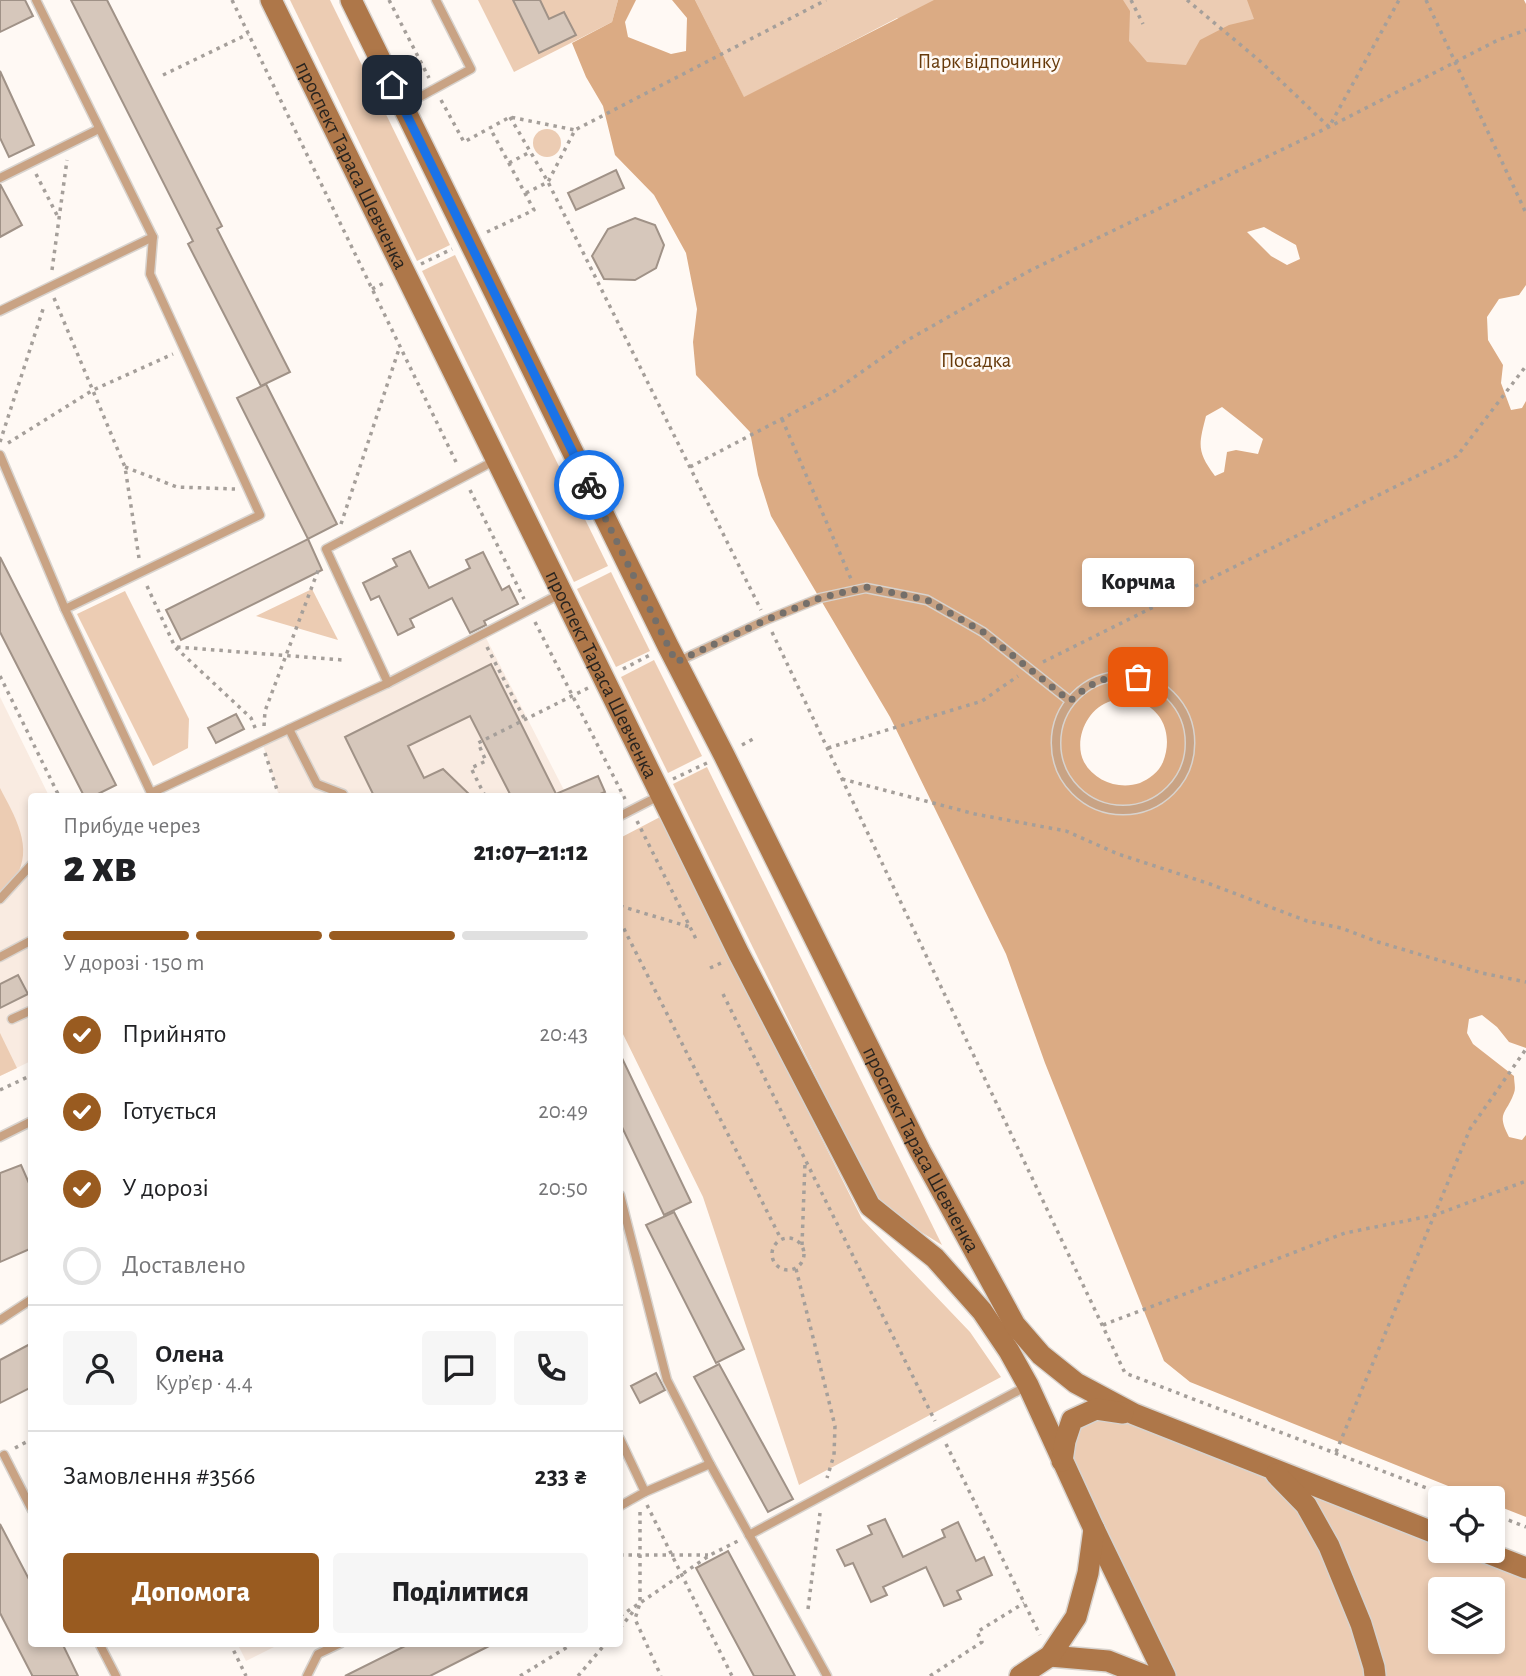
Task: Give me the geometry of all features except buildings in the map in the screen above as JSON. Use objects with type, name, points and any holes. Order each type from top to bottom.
[{"type":"main road","name":"проспект Тараса Шевченка","points":[[271,0],[739,954],[870,1206],[935,1258],[982,1311],[1009,1351],[1028,1385],[1165,1676]]},
{"type":"main road","name":"проспект Тараса Шевченка","points":[[351,0],[672,654],[920,1151],[989,1280],[1015,1325],[1041,1355],[1076,1383],[1134,1415]]},
{"type":"main road","points":[[1062,1461],[1072,1420],[1096,1409],[1134,1415],[1428,1530]]},
{"type":"main road","points":[[1271,1469],[1306,1505],[1329,1546],[1361,1624],[1375,1676]]},
{"type":"main road","points":[[1020,1676],[1050,1656],[1076,1617],[1088,1573],[1094,1529]]},
{"type":"main road","points":[[1505,1560],[1526,1568]]},
{"type":"main road","points":[[1050,1656],[1108,1661],[1146,1676]]},
{"type":"lane","points":[[36,0],[153,237],[150,274],[260,515],[65,609]]},
{"type":"lane","points":[[403,106],[471,69],[436,0]]},
{"type":"lane","points":[[0,178],[99,129]]},
{"type":"lane","points":[[0,311],[153,237]]},
{"type":"lane","points":[[0,455],[147,793]]},
{"type":"lane","points":[[388,683],[326,549],[497,460]]},
{"type":"lane","points":[[672,654],[820,598],[866,587],[927,600],[983,632],[1070,701]]},
{"type":"lane","points":[[152,793],[388,683],[563,593]]},
{"type":"lane","points":[[1113,677],[1138,677],[1161,687],[1178,704],[1189,727],[1191,751],[1183,775],[1168,794],[1146,807],[1122,811],[1097,806],[1077,792],[1062,772],[1056,748],[1059,723],[1070,701],[1089,685],[1113,677]]},
{"type":"lane","points":[[289,729],[317,784],[340,793]]},
{"type":"lane","points":[[623,814],[662,794]]},
{"type":"lane","points":[[0,900],[28,868]]},
{"type":"lane","points":[[0,957],[28,942]]},
{"type":"lane","points":[[12,1020],[28,1012]]},
{"type":"lane","points":[[0,1137],[28,1123]]},
{"type":"lane","points":[[623,1207],[667,1380],[710,1464],[827,1676]]},
{"type":"lane","points":[[0,1320],[28,1302]]},
{"type":"lane","points":[[749,1535],[1028,1385]]},
{"type":"lane","points":[[623,1446],[642,1494]]},
{"type":"lane","points":[[4,1455],[28,1502]]},
{"type":"lane","points":[[623,1504],[710,1464]]},
{"type":"lane","points":[[101,1647],[116,1676]]},
{"type":"lane","points":[[307,1676],[318,1654],[333,1647]]},
{"type":"path","points":[[526,193],[548,182],[575,130],[826,0]]},
{"type":"path","points":[[1131,0],[1143,24]]},
{"type":"path","points":[[1187,0],[1261,62],[1329,127]]},
{"type":"path","points":[[1329,127],[1399,0]]},
{"type":"path","points":[[1426,0],[1526,214]]},
{"type":"path","points":[[690,467],[833,392],[906,341],[1031,271],[1329,127],[1498,40],[1526,30]]},
{"type":"path","points":[[163,75],[248,34]]},
{"type":"path","points":[[372,289],[534,210],[490,128],[510,117],[575,130]]},
{"type":"path","points":[[510,117],[548,182],[766,620],[1125,1373],[1428,1488]]},
{"type":"path","points":[[0,442],[50,287],[69,144]]},
{"type":"path","points":[[509,163],[530,152]]},
{"type":"path","points":[[30,163],[59,219]]},
{"type":"path","points":[[50,287],[125,467],[141,573],[175,647],[251,718],[262,742],[278,793]]},
{"type":"path","points":[[262,742],[265,711],[326,549],[344,520],[400,346]]},
{"type":"path","points":[[0,448],[93,390],[184,348]]},
{"type":"path","points":[[828,748],[982,701],[1029,668],[1457,456],[1526,366]]},
{"type":"path","points":[[782,419],[856,590]]},
{"type":"path","points":[[125,467],[177,487],[248,489]]},
{"type":"path","points":[[481,635],[525,720]]},
{"type":"path","points":[[175,647],[343,660]]},
{"type":"path","points":[[484,793],[471,768],[486,761],[478,743],[605,679],[672,654]]},
{"type":"path","points":[[0,676],[58,793]]},
{"type":"path","points":[[842,779],[975,814],[1066,831],[1118,854],[1210,884],[1307,921],[1341,928],[1482,973],[1526,982]]},
{"type":"path","points":[[623,907],[690,927]]},
{"type":"path","points":[[623,927],[781,1239]]},
{"type":"path","points":[[723,994],[1040,1635]]},
{"type":"path","points":[[1336,1452],[1470,1129],[1526,1049]]},
{"type":"path","points":[[0,1090],[28,1077]]},
{"type":"path","points":[[802,1245],[792,1238],[781,1239],[772,1250],[773,1260],[779,1268],[796,1269],[805,1255],[802,1245],[806,1159]]},
{"type":"path","points":[[1103,1325],[1345,1233],[1435,1215],[1526,1181]]},
{"type":"path","points":[[796,1269],[835,1426],[834,1455],[822,1496],[804,1635]]},
{"type":"path","points":[[642,1494],[732,1676]]},
{"type":"path","points":[[642,1494],[640,1603],[635,1619],[661,1676]]},
{"type":"path","points":[[1505,1519],[1526,1527]]},
{"type":"path","points":[[623,1614],[710,1555],[749,1535]]},
{"type":"path","points":[[623,1555],[710,1555]]},
{"type":"path","points":[[623,1624],[640,1603]]},
{"type":"path","points":[[930,1676],[982,1642],[977,1632],[1024,1603]]},
{"type":"path","points":[[232,1647],[246,1676]]},
{"type":"path","points":[[520,1676],[567,1647]]},
{"type":"path","points":[[579,1676],[603,1647]]},
{"type":"shaded area","points":[[290,0],[330,0],[450,245],[417,261]]},
{"type":"shaded area","points":[[478,0],[618,0],[612,22],[514,72]]},
{"type":"shaded area","name":"Парк відпочинку","points":[[695,0],[1341,0],[1127,115],[897,18],[744,98]]},
{"type":"shaded area","points":[[547,129],[557,133],[561,143],[557,153],[547,157],[537,153],[533,143],[537,133]]},
{"type":"shaded area","points":[[455,255],[608,566],[574,582],[422,271]]},
{"type":"shaded area","points":[[611,572],[650,651],[616,667],[577,589]]},
{"type":"shaded area","points":[[312,589],[338,640],[256,616]]},
{"type":"shaded area","points":[[125,591],[189,719],[188,748],[153,766],[77,614]]},
{"type":"shaded area","points":[[484,634],[565,793],[278,793],[262,742]]},
{"type":"shaded area","points":[[654,660],[702,756],[668,773],[621,677]]},
{"type":"shaded area","points":[[0,697],[48,793],[28,793],[28,1062],[0,1076]]},
{"type":"shaded area","points":[[707,767],[942,1245],[900,1219],[882,1204],[869,1185],[673,784]]},
{"type":"shaded area","points":[[0,788],[20,832],[23,855],[15,878],[0,896]]},
{"type":"shaded area","points":[[660,817],[862,1219],[970,1332],[1001,1377],[799,1485],[703,1197],[623,1034],[623,836]]},
{"type":"shaded area","points":[[0,1033],[17,1068],[0,1076]]},
{"type":"shaded area","points":[[1096,1409],[1428,1531],[1428,1563],[1505,1563],[1505,1560],[1526,1568],[1526,1676],[1165,1676],[1065,1441]]},
{"type":"shaded area","points":[[239,1647],[274,1647],[246,1661]]},
{"type":"green space","name":"Посадка","points":[[618,0],[636,0],[625,22],[628,37],[671,54],[686,51],[687,18],[672,0],[695,0],[744,97],[934,0],[1123,0],[1130,11],[1129,41],[1147,62],[1186,65],[1200,40],[1229,25],[1254,19],[1247,0],[1524,0],[1526,285],[1519,295],[1499,299],[1487,317],[1488,340],[1503,365],[1501,383],[1511,410],[1522,408],[1526,401],[1526,1048],[1509,1042],[1497,1027],[1482,1015],[1469,1019],[1467,1033],[1473,1044],[1514,1076],[1515,1091],[1504,1114],[1503,1123],[1509,1137],[1522,1140],[1526,1135],[1526,1517],[1505,1509],[1505,1486],[1448,1486],[1190,1382],[1164,1361],[1045,1063],[1006,954],[890,717],[771,516],[758,475],[750,432],[696,375],[693,342],[697,309],[686,253],[654,195],[615,155],[603,106],[586,77],[572,43],[612,22]],"holes":[[[1264,227],[1296,245],[1300,259],[1287,265],[1271,256],[1247,232]],[[1222,407],[1263,439],[1258,454],[1236,450],[1227,452],[1224,472],[1215,476],[1202,453],[1202,434],[1206,416]],[[1127,698],[1150,708],[1162,720],[1167,736],[1166,754],[1161,766],[1150,777],[1132,785],[1116,785],[1095,775],[1084,762],[1081,735],[1095,710],[1111,701]]]},
{"type":"way so far","points":[[589,485],[676,662],[820,598],[866,587],[927,600],[983,632],[1070,701],[1089,685],[1113,677],[1138,677]]},
{"type":"place","name":"Корчма","points":[[1138,677]]},
{"type":"route","points":[[392,85],[589,485]]}]
